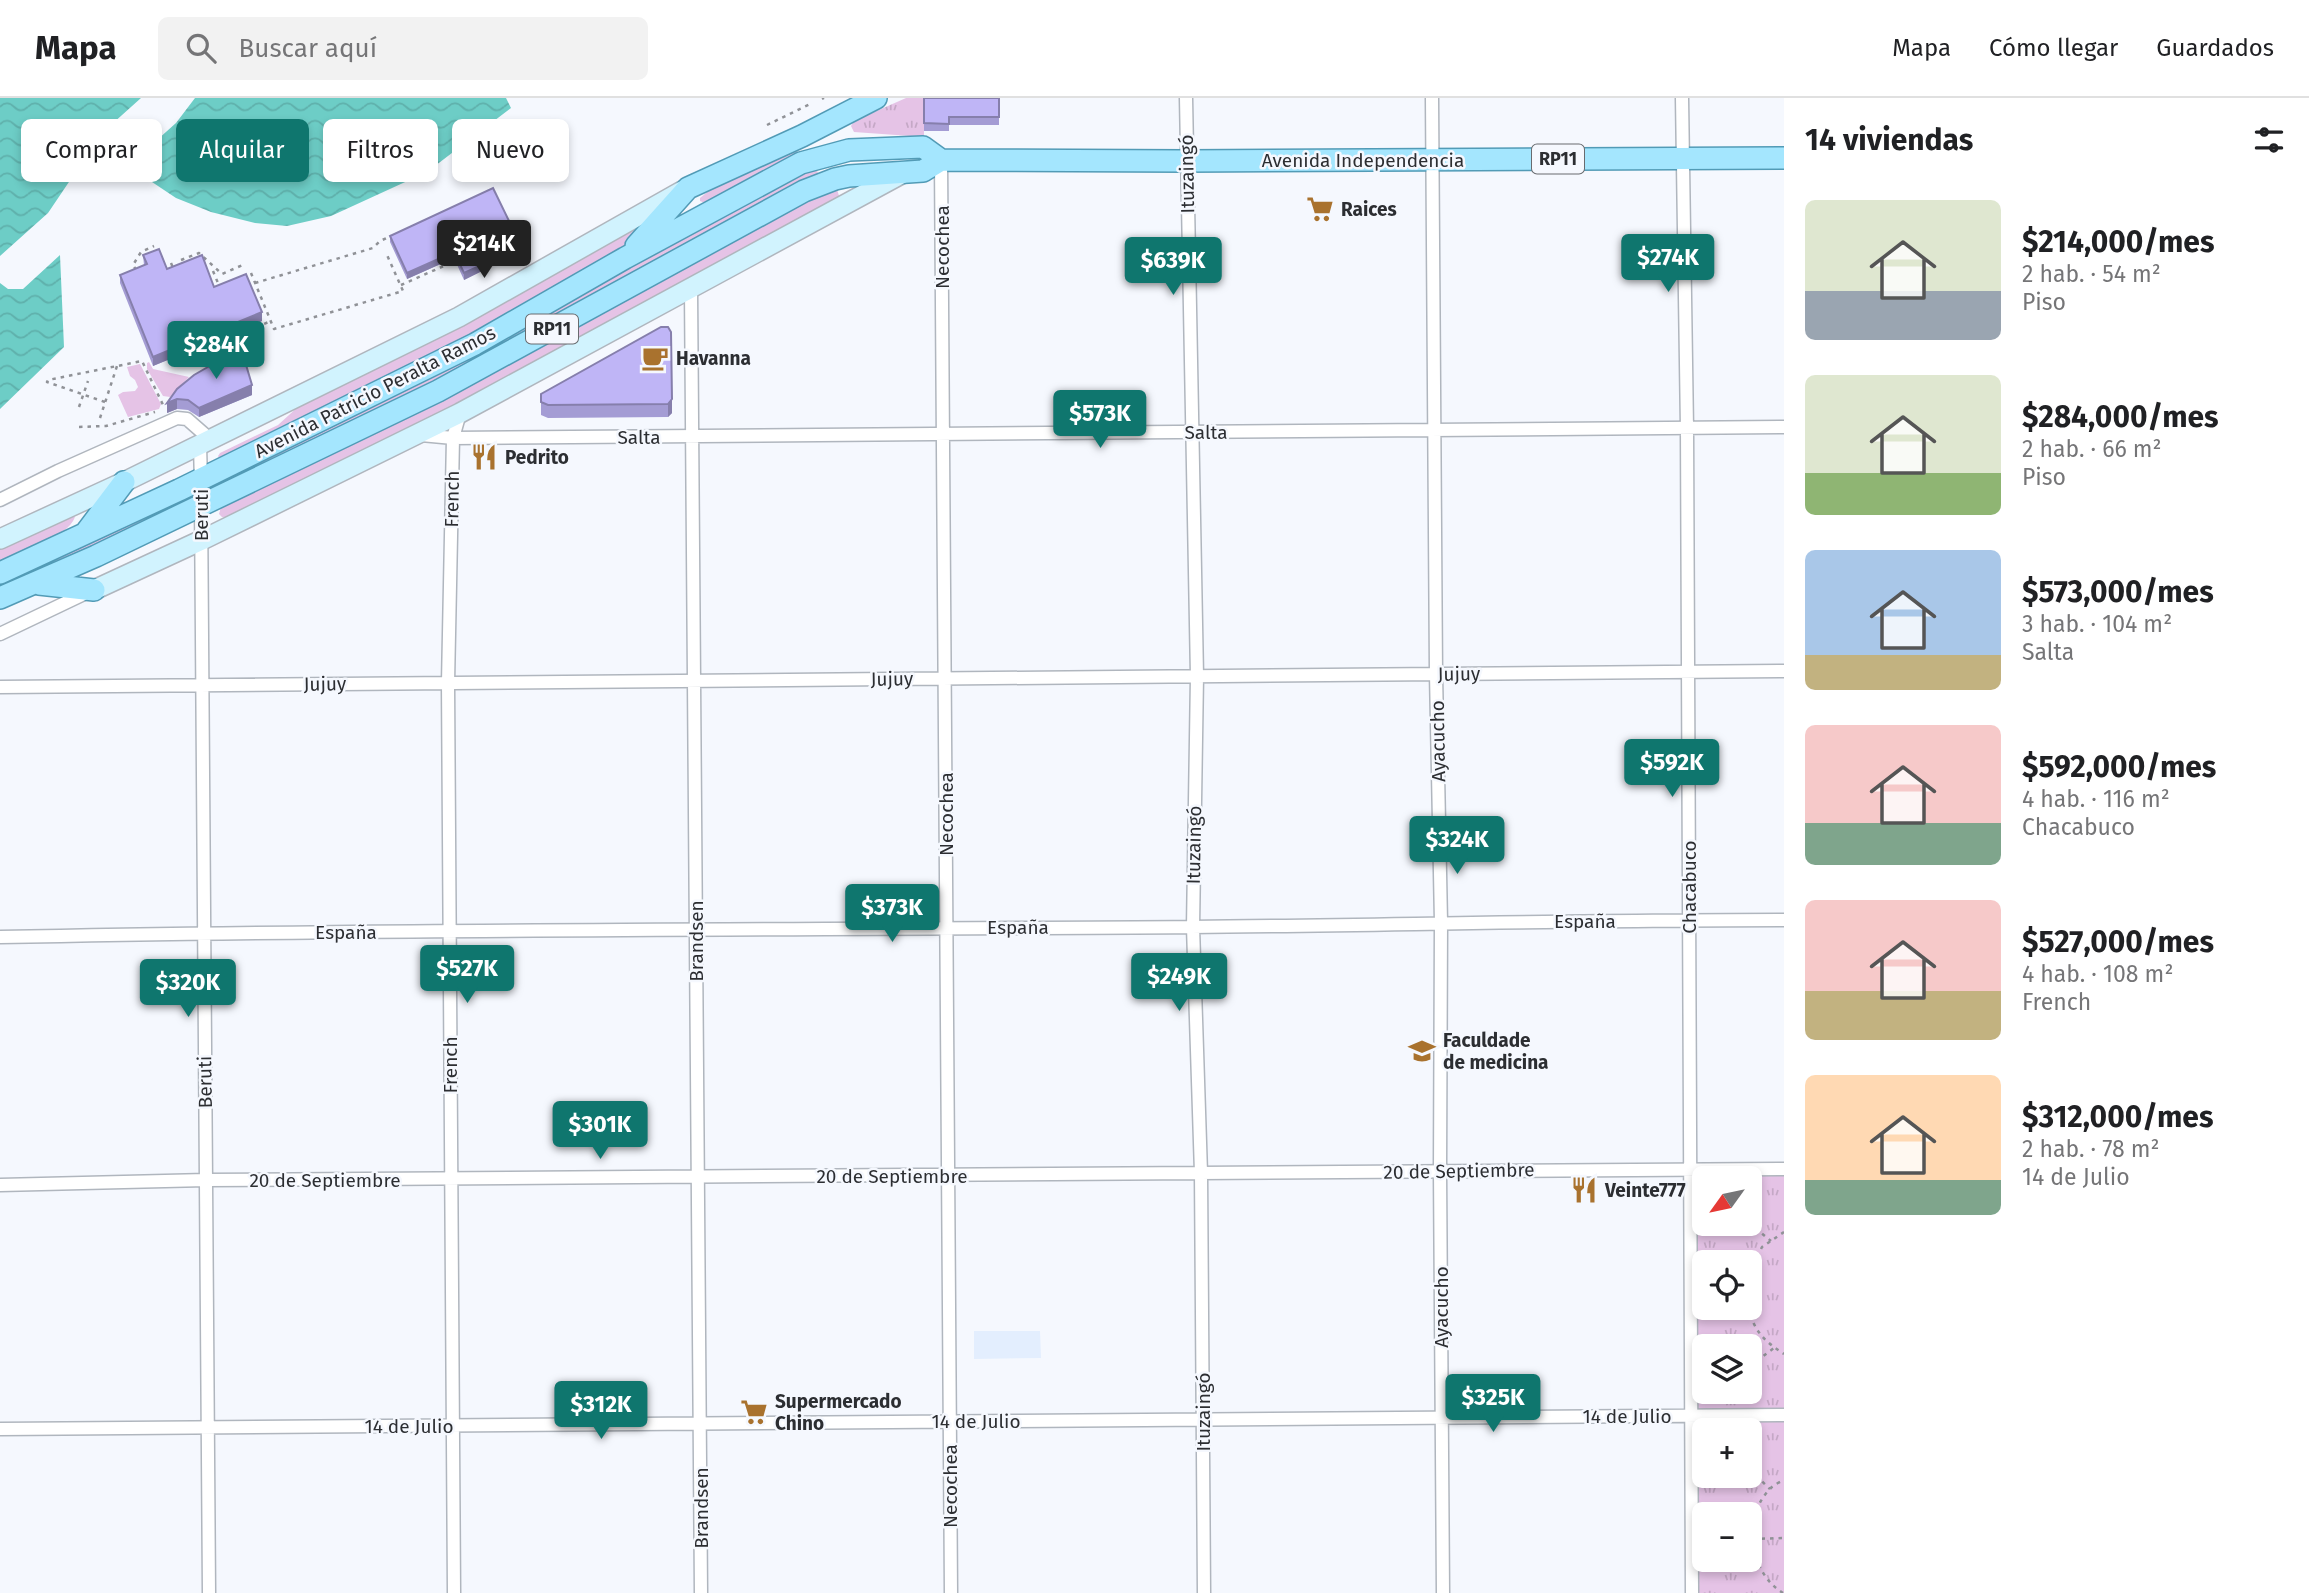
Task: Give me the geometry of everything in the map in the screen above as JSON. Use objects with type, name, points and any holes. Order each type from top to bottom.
[{"type":"main road","name":"Avenida Patricio Peralta Ramos","points":[[0,539],[124,482],[466,313],[688,188],[802,136],[876,98]]},
{"type":"main road","points":[[802,136],[827,138],[873,148]]},
{"type":"main road","name":"Avenida Patricio Peralta Ramos","points":[[0,573],[201,479],[475,344],[625,258],[801,163],[832,153],[873,148],[923,147],[941,160],[923,171],[849,176],[804,191],[459,380],[202,506],[37,584],[0,598]]},
{"type":"main road","name":"Avenida Independencia","points":[[941,160],[1784,158]]},
{"type":"main road","name":"Avenida Patricio Peralta Ramos","points":[[94,590],[460,413],[907,172]]},
{"type":"main road","points":[[625,258],[688,188]]},
{"type":"main road","points":[[85,533],[124,482]]},
{"type":"main road","points":[[37,584],[94,590]]},
{"type":"street","name":"Ituzaingó","points":[[1185,98],[1197,676],[1193,927],[1201,1173],[1204,1593]]},
{"type":"street","name":"Ayacucho","points":[[1433,98],[1436,674],[1441,922],[1443,1593]]},
{"type":"street","name":"Chacabuco","points":[[1682,98],[1687,429],[1692,1593]]},
{"type":"street","name":"Necochea","points":[[941,160],[951,1593]]},
{"type":"street","name":"Brandsen","points":[[691,289],[701,1593]]},
{"type":"street","name":"French","points":[[454,1593],[448,683],[453,438],[460,413]]},
{"type":"street","points":[[0,500],[177,418],[187,419],[205,442]]},
{"type":"street","name":"Salta","points":[[417,434],[453,438],[692,437],[1784,427]]},
{"type":"street","name":"Beruti","points":[[205,442],[201,479],[209,1593]]},
{"type":"street","name":"Avenida Patricio Peralta Ramos","points":[[0,634],[94,590]]},
{"type":"street","name":"Jujuy","points":[[0,687],[1784,671]]},
{"type":"street","name":"España","points":[[0,937],[1784,920]]},
{"type":"street","name":"20 de Septiembre","points":[[0,1185],[206,1180],[1784,1169]]},
{"type":"street","name":"14 de Julio","points":[[0,1429],[1784,1415]]},
{"type":"path","points":[[767,125],[810,104]]},
{"type":"path","points":[[475,252],[496,242],[491,231]]},
{"type":"path","points":[[255,283],[373,248],[380,241],[398,233]]},
{"type":"path","points":[[138,277],[133,265],[141,252],[154,246]]},
{"type":"path","points":[[181,260],[199,253],[222,274],[245,264]]},
{"type":"path","points":[[251,273],[274,329],[403,290],[387,254]]},
{"type":"path","points":[[401,285],[465,257]]},
{"type":"path","points":[[171,263],[176,275]]},
{"type":"path","points":[[213,271],[223,295]]},
{"type":"path","points":[[169,349],[174,361],[271,321]]},
{"type":"path","points":[[105,402],[47,382],[142,361],[165,406],[161,410],[163,414],[153,419]]},
{"type":"path","points":[[100,418],[117,366]]},
{"type":"path","points":[[79,407],[88,381]]},
{"type":"path","points":[[79,427],[106,426],[145,414]]},
{"type":"path","points":[[1761,1250],[1784,1232]]},
{"type":"path","points":[[1762,1234],[1771,1241]]},
{"type":"path","points":[[1752,1320],[1765,1342],[1784,1354]]},
{"type":"path","points":[[1762,1357],[1774,1348]]},
{"type":"path","points":[[1762,1502],[1770,1489],[1784,1480]]},
{"type":"path","points":[[1762,1481],[1770,1489]]},
{"type":"path","points":[[1762,1539],[1784,1538]]},
{"type":"path","points":[[1762,1572],[1774,1588],[1783,1593]]},
{"type":"path","points":[[1768,1593],[1774,1588]]},
{"type":"shaded area","points":[[974,1331],[1040,1331],[1041,1358],[974,1359]]},
{"type":"green space","points":[[906,98],[924,98],[924,137],[854,132],[851,126],[854,121]]},
{"type":"green space","points":[[797,151],[799,155],[705,203],[700,201],[700,198],[734,176]]},
{"type":"green space","points":[[815,170],[818,172],[817,176],[756,205],[483,358],[220,485],[218,481],[799,174]]},
{"type":"green space","points":[[837,189],[837,200],[451,410],[227,518],[219,514],[221,507],[807,199]]},
{"type":"green space","points":[[635,228],[637,233],[620,251],[468,337],[219,458],[220,453],[278,425],[300,405],[463,325]]},
{"type":"green space","points":[[149,362],[153,369],[189,377],[170,397],[163,396],[147,369]]},
{"type":"green space","points":[[140,364],[161,404],[159,409],[128,417],[118,395],[135,391],[138,387],[127,367]]},
{"type":"green space","points":[[175,503],[177,507],[0,590],[0,583]]},
{"type":"green space","points":[[75,517],[63,532],[0,563],[0,549]]},
{"type":"green space","points":[[1689,1168],[1692,1168],[1692,1236],[1762,1236],[1762,1169],[1784,1169],[1784,1593],[1692,1593]]},
{"type":"water","points":[[0,98],[141,98],[118,119],[21,119],[21,182],[69,182],[48,213],[0,256]]},
{"type":"water","points":[[195,98],[506,98],[511,108],[497,119],[452,119],[452,153],[438,164],[438,119],[323,119],[323,182],[405,182],[331,216],[287,226],[255,223],[211,212],[176,198],[152,182],[162,182],[162,136],[176,123],[176,182],[309,182],[309,119],[179,119]]},
{"type":"water","points":[[60,255],[64,347],[0,409],[0,283],[8,289],[23,289]]},
{"type":"building","points":[[924,98],[999,98],[999,117],[949,117],[949,124],[924,123]]},
{"type":"building","points":[[493,188],[511,225],[474,243],[484,264],[464,273],[454,252],[407,273],[390,236]]},
{"type":"building","points":[[159,249],[167,269],[202,255],[214,287],[246,274],[262,312],[153,357],[120,275],[147,264],[143,255]]},
{"type":"building","points":[[661,327],[668,327],[671,332],[672,399],[668,404],[548,405],[541,402],[541,394]]},
{"type":"building","points":[[241,348],[252,385],[199,408],[188,400],[177,399],[167,403],[177,389],[194,375]]},
{"type":"place","name":"Raices","points":[[1320,209]]},
{"type":"place","name":"Havanna","points":[[655,358]]},
{"type":"place","name":"Pedrito","points":[[484,457]]},
{"type":"place","name":"Faculdade de medicina","points":[[1422,1051]]},
{"type":"place","name":"Veinte777","points":[[1584,1190]]},
{"type":"place","name":"Supermercado Chino","points":[[754,1412]]}]
